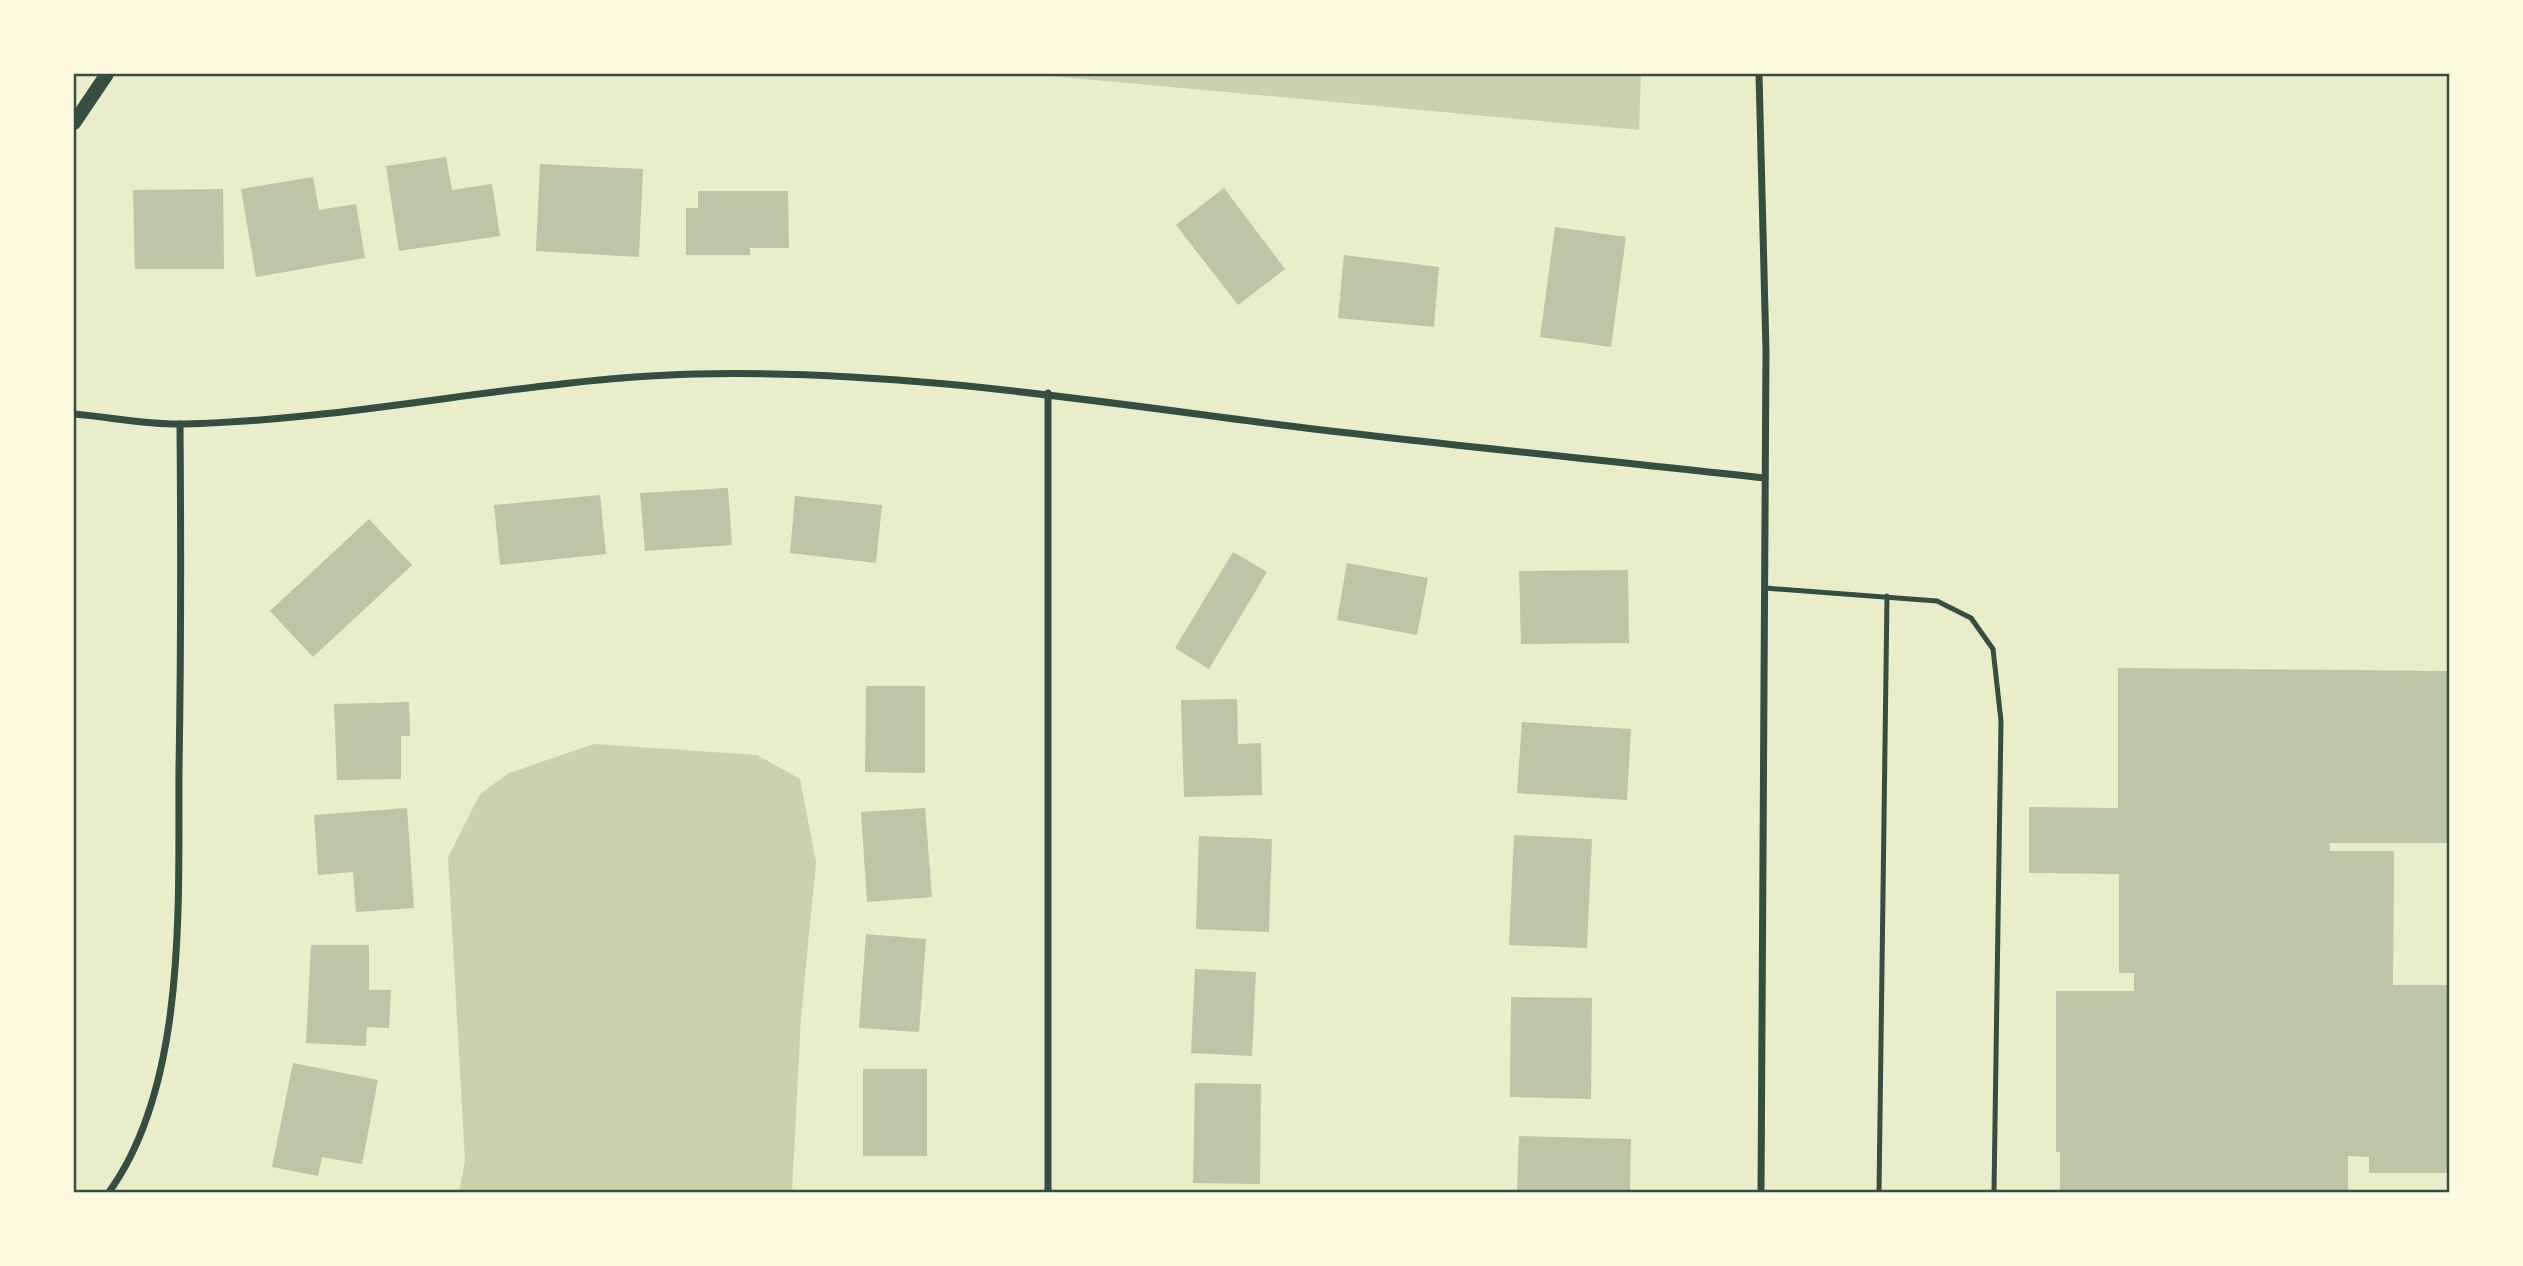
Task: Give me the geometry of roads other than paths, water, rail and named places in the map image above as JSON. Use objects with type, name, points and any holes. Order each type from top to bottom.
[{"type":"main road","points":[[74,123],[107,74]]},
{"type":"street","points":[[1759,74],[1766,351],[1761,1192]]},
{"type":"street","points":[[74,414],[180,424],[344,414],[561,384],[694,374],[875,377],[1048,393],[1282,425],[1765,478]]},
{"type":"street","points":[[1048,393],[1048,1192]]},
{"type":"street","points":[[109,1192],[131,1154],[158,1083],[172,1007],[181,644],[180,424]]},
{"type":"lane","points":[[1765,588],[1937,601],[1971,618],[1993,649],[2001,721],[1994,1192]]},
{"type":"lane","points":[[1879,1192],[1887,596]]}]
